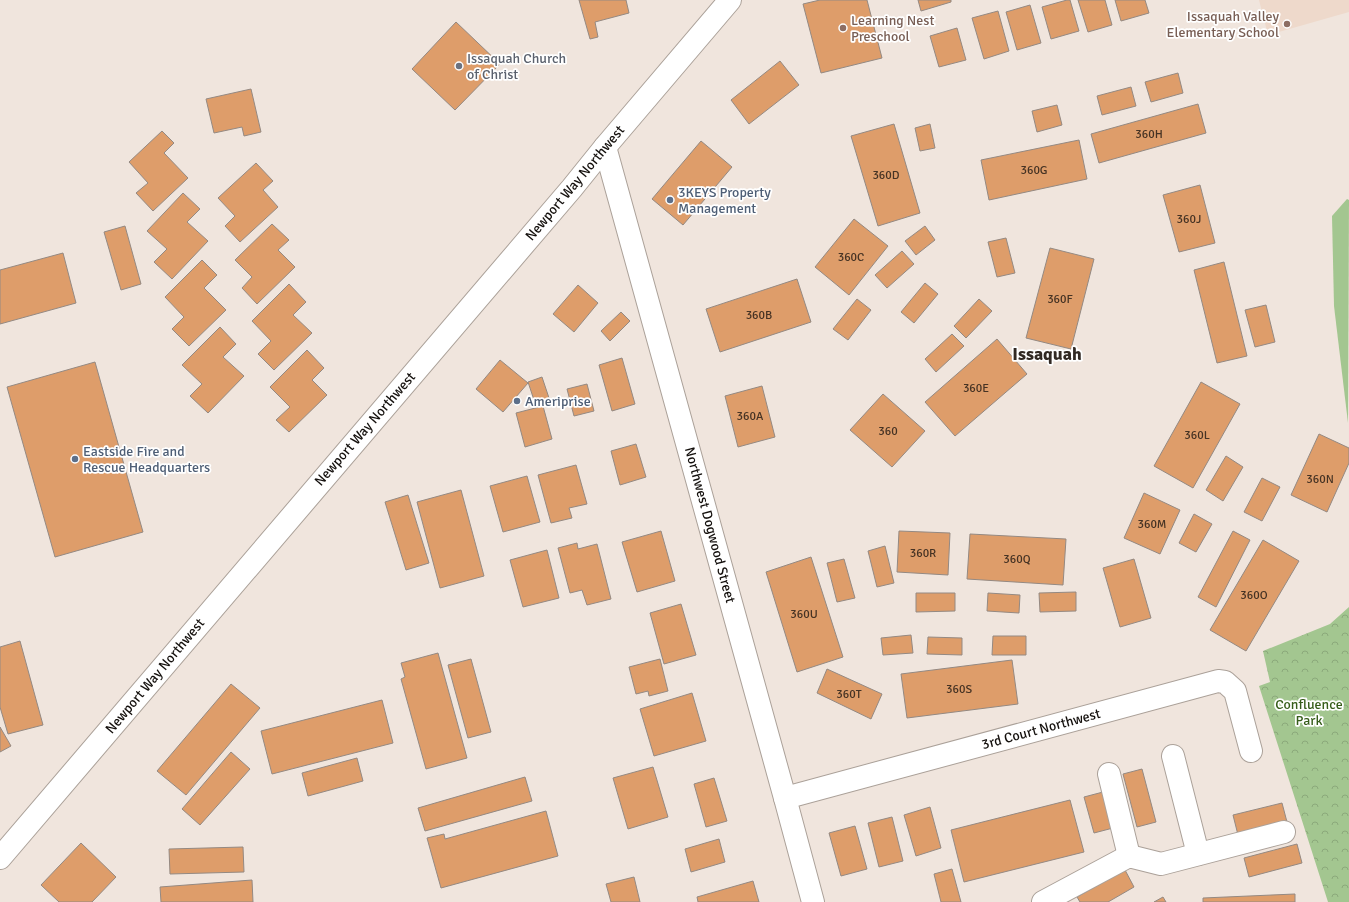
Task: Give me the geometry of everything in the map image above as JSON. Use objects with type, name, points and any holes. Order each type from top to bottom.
[{"type":"street","name":"Newport Way Northwest","points":[[0,858],[572,188],[604,147],[730,0]]},
{"type":"street","name":"Northwest Dogwood Street","points":[[604,147],[813,902]]},
{"type":"street","name":"3rd Court Northwest","points":[[785,798],[1218,681],[1225,682],[1235,691],[1251,751]]},
{"type":"street","points":[[1173,756],[1198,854]]},
{"type":"street","points":[[1109,774],[1130,856]]},
{"type":"street","points":[[1044,902],[1130,856],[1161,864],[1284,832]]},
{"type":"shaded area","name":"Issaquah Valley Elementary School","points":[[1259,0],[1349,0],[1349,12],[1268,35]]},
{"type":"green space","points":[[1347,199],[1349,200],[1348,423],[1334,306],[1332,216]]},
{"type":"green space","name":"Confluence Park","points":[[1349,607],[1349,902],[1328,902],[1259,686],[1270,682],[1263,651],[1330,624]]},
{"type":"building","points":[[579,0],[626,0],[629,13],[595,22],[598,37],[590,39]]},
{"type":"building","points":[[820,0],[867,0],[882,58],[821,73],[803,4]]},
{"type":"building","points":[[918,0],[951,0],[951,2],[921,11]]},
{"type":"building","points":[[1070,0],[1079,31],[1051,39],[1042,7]]},
{"type":"building","points":[[1078,0],[1105,0],[1112,25],[1088,32]]},
{"type":"building","points":[[1115,0],[1145,0],[1149,13],[1121,21]]},
{"type":"building","points":[[1030,5],[1041,43],[1017,50],[1006,12]]},
{"type":"building","points":[[998,11],[1009,51],[984,59],[972,18]]},
{"type":"building","points":[[456,22],[500,64],[455,110],[412,69]]},
{"type":"building","points":[[957,28],[966,60],[939,67],[930,36]]},
{"type":"building","points":[[780,61],[799,85],[749,124],[731,100]]},
{"type":"building","points":[[1178,73],[1183,93],[1151,102],[1145,82]]},
{"type":"building","points":[[1131,87],[1136,106],[1102,115],[1097,96]]},
{"type":"building","points":[[251,89],[261,132],[244,136],[242,127],[214,133],[206,99]]},
{"type":"building","points":[[1198,104],[1206,133],[1099,163],[1091,134]]},
{"type":"building","points":[[1057,105],[1062,125],[1037,132],[1032,111]]},
{"type":"building","points":[[894,124],[920,213],[878,226],[851,136]]},
{"type":"building","points":[[930,124],[935,148],[920,151],[915,128]]},
{"type":"building","points":[[162,131],[174,143],[164,153],[188,178],[153,211],[136,193],[148,183],[129,162]]},
{"type":"building","points":[[1079,140],[1087,179],[989,200],[981,160]]},
{"type":"building","points":[[701,141],[732,167],[683,225],[652,199]]},
{"type":"building","points":[[256,163],[273,181],[263,190],[278,207],[240,242],[225,226],[235,216],[218,198]]},
{"type":"building","points":[[1200,185],[1215,243],[1179,252],[1163,195]]},
{"type":"building","points":[[183,193],[200,209],[187,222],[208,241],[172,279],[154,262],[167,249],[147,231]]},
{"type":"building","points":[[854,219],[888,246],[849,295],[815,267]]},
{"type":"building","points":[[272,224],[289,240],[278,250],[295,267],[257,304],[242,288],[252,277],[235,260]]},
{"type":"building","points":[[125,226],[141,284],[121,290],[104,232]]},
{"type":"building","points":[[925,226],[935,240],[916,255],[905,241]]},
{"type":"building","points":[[1006,238],[1015,273],[997,277],[988,242]]},
{"type":"building","points":[[1050,248],[1094,259],[1071,349],[1026,338]]},
{"type":"building","points":[[902,251],[914,264],[887,288],[875,275]]},
{"type":"building","points":[[63,253],[76,303],[0,324],[0,270]]},
{"type":"building","points":[[202,260],[217,275],[204,288],[226,310],[189,346],[172,329],[184,317],[165,297]]},
{"type":"building","points":[[1224,262],[1247,356],[1217,363],[1194,270]]},
{"type":"building","points":[[797,279],[811,322],[720,352],[706,309]]},
{"type":"building","points":[[925,283],[938,294],[914,323],[901,312]]},
{"type":"building","points":[[289,284],[306,302],[293,315],[312,333],[274,370],[258,354],[271,341],[252,321]]},
{"type":"building","points":[[578,285],[598,303],[574,332],[553,314]]},
{"type":"building","points":[[857,299],[871,310],[848,340],[833,329]]},
{"type":"building","points":[[979,299],[992,311],[966,338],[954,326]]},
{"type":"building","points":[[1266,305],[1275,342],[1255,347],[1245,310]]},
{"type":"building","points":[[621,312],[630,321],[610,341],[601,331]]},
{"type":"building","points":[[220,327],[236,344],[223,357],[244,376],[208,413],[190,396],[202,384],[182,365]]},
{"type":"building","points":[[952,334],[964,346],[936,372],[925,359]]},
{"type":"building","points":[[997,339],[1027,374],[955,436],[925,402]]},
{"type":"building","points":[[307,350],[324,368],[312,380],[327,395],[289,432],[276,420],[290,407],[270,387]]},
{"type":"building","points":[[622,358],[635,404],[612,411],[599,365]]},
{"type":"building","points":[[500,360],[528,383],[503,412],[476,389]]},
{"type":"building","name":"Eastside Fire and Rescue Headquarters","points":[[95,362],[143,532],[55,557],[7,387]]},
{"type":"building","points":[[542,377],[550,401],[536,406],[528,382]]},
{"type":"building","points":[[1201,382],[1240,404],[1193,488],[1154,466]]},
{"type":"building","points":[[587,384],[594,411],[574,416],[567,389]]},
{"type":"building","points":[[762,386],[775,437],[738,447],[725,396]]},
{"type":"building","points":[[883,394],[925,431],[892,467],[850,430]]},
{"type":"building","points":[[543,406],[552,439],[525,447],[516,413]]},
{"type":"building","points":[[1319,434],[1349,448],[1349,463],[1327,512],[1291,495]]},
{"type":"building","points":[[636,444],[646,477],[620,485],[611,451]]},
{"type":"building","points":[[1226,456],[1243,467],[1223,501],[1206,490]]},
{"type":"building","points":[[576,465],[587,504],[569,508],[572,518],[551,523],[538,475]]},
{"type":"building","points":[[527,476],[540,522],[503,532],[490,486]]},
{"type":"building","points":[[1262,478],[1280,487],[1262,521],[1244,512]]},
{"type":"building","points":[[461,490],[484,576],[440,588],[417,502]]},
{"type":"building","points":[[1144,493],[1180,510],[1160,554],[1124,538]]},
{"type":"building","points":[[408,495],[429,563],[406,570],[385,502]]},
{"type":"building","points":[[1194,514],[1212,524],[1196,552],[1179,543]]},
{"type":"building","points":[[661,531],[675,581],[637,592],[622,542]]},
{"type":"building","points":[[899,531],[950,533],[948,575],[897,572]]},
{"type":"building","points":[[1233,531],[1250,540],[1216,607],[1198,597]]},
{"type":"building","points":[[970,534],[1066,539],[1063,585],[967,579]]},
{"type":"building","points":[[1263,540],[1299,561],[1246,651],[1210,630]]},
{"type":"building","points":[[577,543],[578,549],[597,544],[611,599],[587,605],[582,590],[570,593],[558,548]]},
{"type":"building","points":[[885,546],[894,583],[877,587],[868,551]]},
{"type":"building","points":[[547,550],[559,598],[523,607],[510,560]]},
{"type":"building","points":[[811,557],[843,657],[797,672],[766,572]]},
{"type":"building","points":[[844,559],[855,598],[837,602],[827,563]]},
{"type":"building","points":[[1134,559],[1151,618],[1120,627],[1103,568]]},
{"type":"building","points":[[1076,592],[1076,611],[1040,612],[1039,593]]},
{"type":"building","points":[[916,593],[955,593],[955,611],[916,612]]},
{"type":"building","points":[[988,593],[1020,595],[1019,613],[987,611]]},
{"type":"building","points":[[681,604],[696,655],[664,664],[650,613]]},
{"type":"building","points":[[911,635],[913,653],[883,655],[881,638]]},
{"type":"building","points":[[993,636],[1026,636],[1026,655],[992,655]]},
{"type":"building","points":[[928,637],[962,638],[962,655],[927,654]]},
{"type":"building","points":[[20,641],[43,725],[8,734],[0,707],[0,647]]},
{"type":"building","points":[[438,653],[467,758],[426,769],[401,679],[405,677],[401,663]]},
{"type":"building","points":[[471,659],[491,732],[468,738],[448,665]]},
{"type":"building","points":[[660,659],[668,691],[649,696],[648,691],[636,694],[629,667]]},
{"type":"building","points":[[1012,660],[1018,704],[907,718],[901,674]]},
{"type":"building","points":[[827,669],[882,694],[871,719],[817,693]]},
{"type":"building","points":[[231,684],[260,708],[186,795],[157,771]]},
{"type":"building","points":[[692,693],[706,741],[654,756],[640,709]]},
{"type":"building","points":[[382,700],[393,743],[272,774],[261,731]]},
{"type":"building","points":[[0,727],[11,746],[0,752]]},
{"type":"building","points":[[231,752],[250,769],[200,825],[182,809]]},
{"type":"building","points":[[357,758],[363,781],[308,796],[302,773]]},
{"type":"building","points":[[653,767],[668,817],[628,829],[613,778]]},
{"type":"building","points":[[1142,769],[1156,822],[1137,827],[1123,774]]},
{"type":"building","points":[[525,777],[532,801],[425,831],[418,808]]},
{"type":"building","points":[[714,778],[727,821],[706,827],[694,784]]},
{"type":"building","points":[[1103,792],[1113,828],[1094,833],[1084,797]]},
{"type":"building","points":[[1070,800],[1084,852],[964,882],[951,830]]},
{"type":"building","points":[[1282,803],[1287,822],[1238,835],[1233,815]]},
{"type":"building","points":[[930,807],[941,848],[916,856],[904,815]]},
{"type":"building","points":[[546,811],[558,856],[441,888],[427,838],[444,834],[445,839]]},
{"type":"building","points":[[892,817],[903,861],[879,867],[868,823]]},
{"type":"building","points":[[855,826],[867,869],[841,876],[829,833]]},
{"type":"building","points":[[719,839],[725,862],[691,872],[685,849]]},
{"type":"building","points":[[81,843],[116,877],[92,902],[59,902],[41,885]]},
{"type":"building","points":[[1297,844],[1302,863],[1249,877],[1244,858]]},
{"type":"building","points":[[243,847],[244,872],[170,874],[169,849]]},
{"type":"building","points":[[952,869],[961,902],[941,902],[934,874]]},
{"type":"building","points":[[1125,870],[1134,887],[1108,902],[1080,902],[1077,897]]},
{"type":"building","points":[[634,877],[640,902],[611,902],[606,884]]},
{"type":"building","points":[[252,880],[253,902],[161,902],[160,887]]},
{"type":"building","points":[[753,881],[759,902],[698,902],[697,897]]},
{"type":"building","points":[[1295,894],[1295,902],[1203,902],[1203,898]]},
{"type":"building","points":[[1163,897],[1166,902],[1154,902]]},
{"type":"place","name":"Issaquah Valley Elementary School","points":[[1287,24]]},
{"type":"place","name":"Learning Nest Preschool","points":[[843,28]]},
{"type":"place","name":"Issaquah Church of Christ","points":[[459,66]]},
{"type":"place","name":"3KEYS Property Management","points":[[670,200]]},
{"type":"place","name":"Ameriprise","points":[[517,401]]},
{"type":"place","name":"Eastside Fire and Rescue Headquarters","points":[[75,459]]},
{"type":"district","name":"Issaquah","points":[[1047,354]]}]
